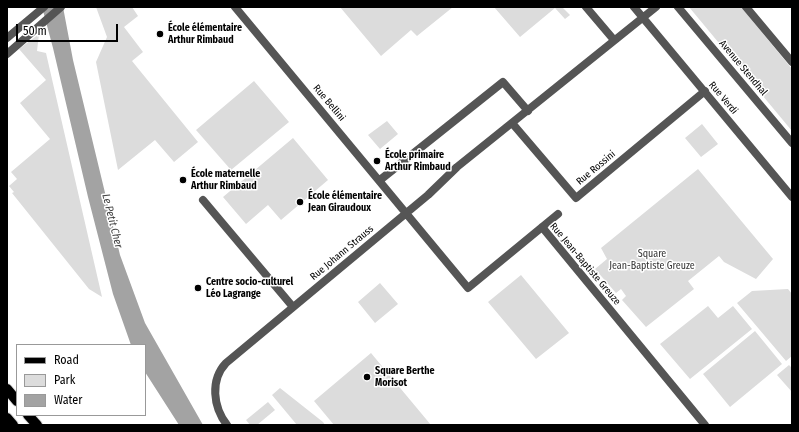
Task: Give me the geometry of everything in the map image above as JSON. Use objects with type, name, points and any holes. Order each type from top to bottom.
[{"type":"main road","points":[[7,389],[16,400]]},
{"type":"main road","points":[[29,416],[36,425]]},
{"type":"main road","points":[[7,418],[13,425]]},
{"type":"street","points":[[7,54],[61,7]]},
{"type":"street","name":"Rue Bellini","points":[[235,7],[407,212]]},
{"type":"street","points":[[586,7],[614,40]]},
{"type":"street","name":"Rue Verdi","points":[[634,7],[790,194]]},
{"type":"street","name":"Rue Johann Strauss","points":[[227,425],[218,411],[215,395],[219,374],[223,366],[407,212],[457,167],[656,7]]},
{"type":"street","name":"Avenue Stendhal","points":[[678,7],[792,143]]},
{"type":"street","points":[[7,38],[42,9]]},
{"type":"street","points":[[749,9],[792,62]]},
{"type":"street","points":[[380,180],[503,82],[528,111]]},
{"type":"street","name":"Rue Rossini","points":[[512,123],[576,198],[705,91]]},
{"type":"street","points":[[203,200],[293,307]]},
{"type":"street","name":"Rue Jean-Baptiste Greuze","points":[[407,212],[468,288],[542,227],[704,425]]},
{"type":"street","points":[[542,227],[558,214]]},
{"type":"green space","points":[[96,7],[132,7],[138,16],[124,27],[143,52],[132,61],[198,142],[174,162],[155,140],[118,170],[96,62],[107,37]]},
{"type":"green space","points":[[340,7],[453,7],[417,36],[411,30],[381,56]]},
{"type":"green space","points":[[494,7],[562,7],[570,15],[565,19],[555,8],[520,37]]},
{"type":"green space","points":[[689,7],[741,7],[792,69],[792,131]]},
{"type":"green space","points":[[39,34],[37,51],[46,53],[102,297],[89,289],[12,193],[14,192],[9,186],[17,179],[11,172],[50,139],[20,103],[46,80],[19,49]]},
{"type":"green space","points":[[254,81],[289,122],[231,170],[196,130]]},
{"type":"green space","points":[[387,121],[398,134],[380,149],[368,135]]},
{"type":"green space","points":[[702,124],[718,144],[701,157],[685,138]]},
{"type":"green space","points":[[293,138],[328,180],[281,220],[268,205],[246,224],[223,197]]},
{"type":"green space","name":"Square Jean-Baptiste Greuze","points":[[698,169],[773,259],[756,279],[724,262],[719,256],[688,281],[694,289],[646,327],[622,300],[626,296],[621,289],[616,293],[595,269],[607,259],[601,248]]},
{"type":"green space","points":[[521,275],[569,333],[536,359],[488,302]]},
{"type":"green space","points":[[380,283],[398,304],[375,323],[358,302]]},
{"type":"green space","points":[[788,289],[792,294],[792,356],[786,361],[737,303],[752,291]]},
{"type":"green space","points":[[708,306],[718,318],[733,306],[752,329],[690,379],[660,344]]},
{"type":"green space","points":[[755,331],[782,364],[730,407],[703,374]]},
{"type":"green space","name":"Square Berthe Morisot","points":[[371,353],[431,425],[334,425],[314,401]]},
{"type":"green space","points":[[789,365],[792,368],[792,392],[777,375]]},
{"type":"green space","points":[[280,388],[325,425],[297,425],[272,395]]},
{"type":"green space","points":[[268,402],[275,410],[257,425],[250,425],[246,420]]},
{"type":"water","name":"Le Petit Cher","points":[[42,7],[63,7],[73,60],[120,255],[145,323],[203,425],[179,425],[146,374],[146,344],[131,344],[113,294],[88,197]]},
{"type":"place","name":"École élémentaire Arthur Rimbaud","points":[[160,34]]},
{"type":"place","name":"École primaire Arthur Rimbaud","points":[[377,161]]},
{"type":"place","name":"École maternelle Arthur Rimbaud","points":[[183,180]]},
{"type":"place","name":"École élémentaire Jean Giraudoux","points":[[300,202]]},
{"type":"place","name":"Centre socio-culturel Léo Lagrange","points":[[198,288]]},
{"type":"place","name":"Square Berthe Morisot","points":[[367,377]]}]
